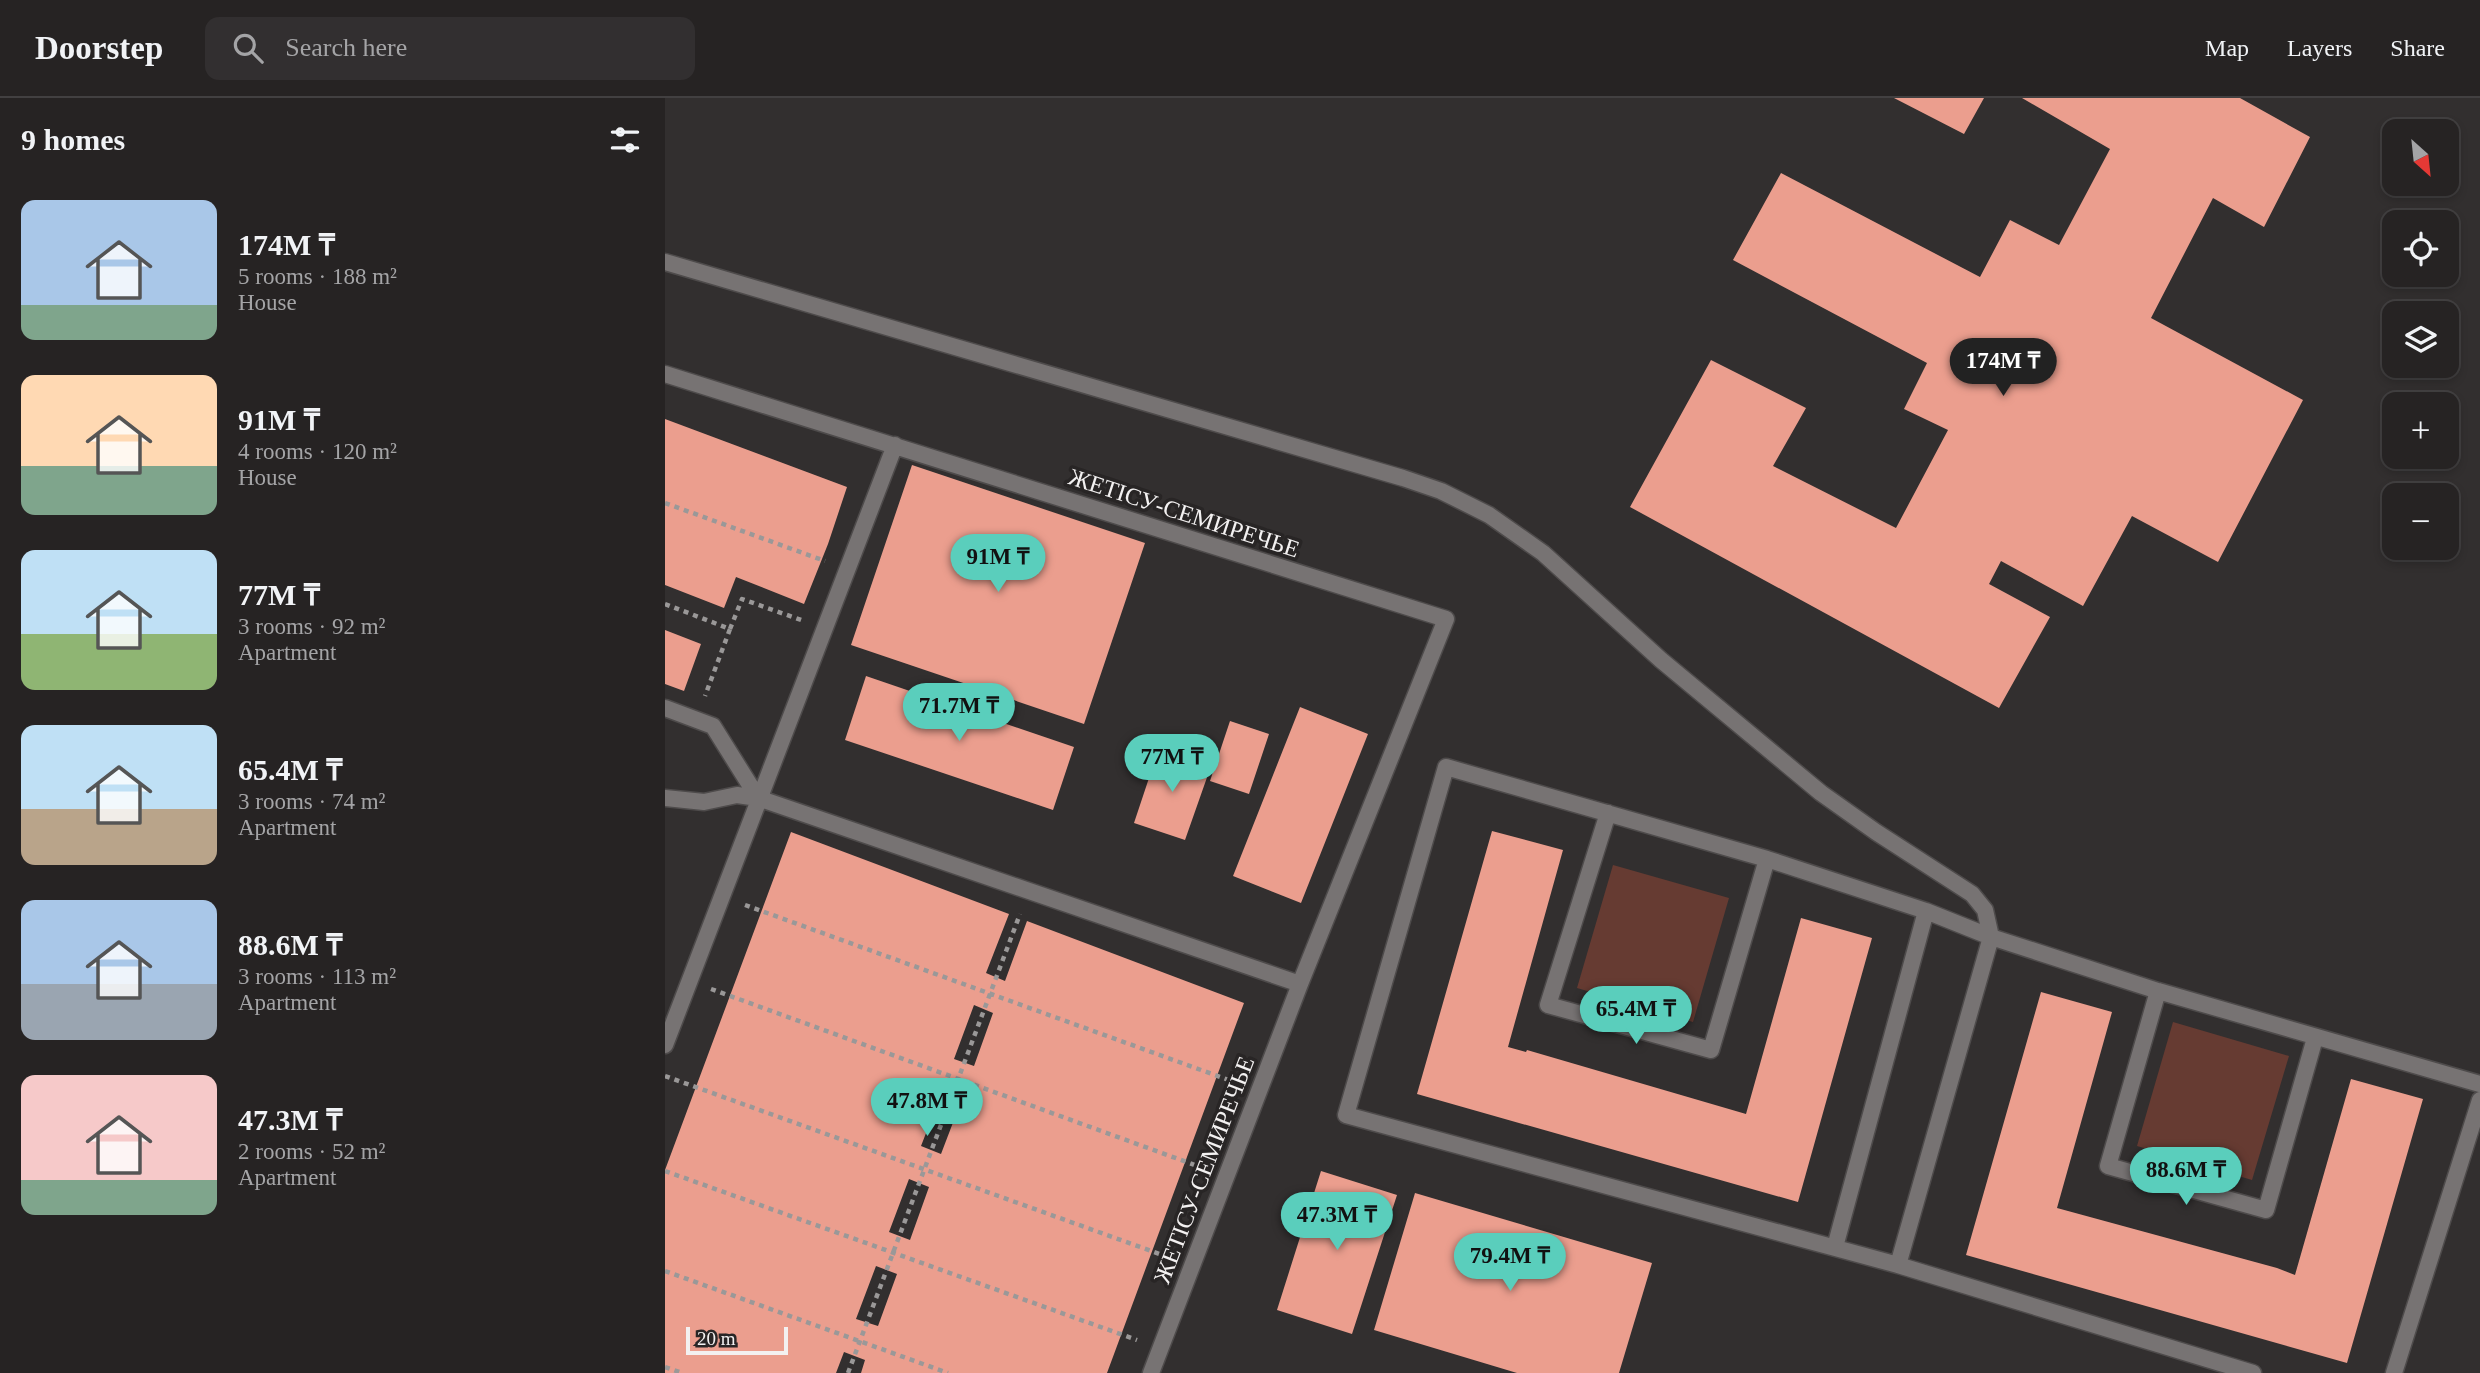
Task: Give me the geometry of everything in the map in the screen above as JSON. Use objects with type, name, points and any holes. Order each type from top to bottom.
[{"type":"lane","points":[[665,262],[1441,491],[1489,515],[1543,553],[1661,660],[1821,793],[1972,894],[1985,910],[1991,937],[1898,1265]]},
{"type":"lane","points":[[665,374],[895,445],[665,1045]]},
{"type":"lane","name":"ЖЕТІСУ-СЕМИРЕЧЬЕ","points":[[895,445],[1446,619],[1300,984],[1151,1373]]},
{"type":"lane","points":[[665,708],[713,726],[758,798]]},
{"type":"lane","points":[[2253,1373],[1835,1247],[1346,1115],[1446,767],[1767,859],[1926,911],[1991,937],[2158,991],[2480,1084]]},
{"type":"lane","points":[[665,798],[704,802],[737,795],[758,798],[1300,984]]},
{"type":"lane","points":[[1608,813],[1548,1005],[1711,1050],[1767,859]]},
{"type":"lane","points":[[1835,1247],[1926,911]]},
{"type":"lane","points":[[2158,991],[2108,1166],[2266,1210],[2315,1038]]},
{"type":"lane","points":[[2394,1373],[2480,1100]]},
{"type":"path","points":[[665,503],[847,569]]},
{"type":"path","points":[[696,720],[742,599],[824,627]]},
{"type":"path","points":[[665,604],[730,629]]},
{"type":"path","points":[[848,1373],[1029,891]]},
{"type":"path","points":[[721,896],[1259,1091]]},
{"type":"path","points":[[689,981],[1227,1176]]},
{"type":"path","points":[[665,1076],[1192,1265]]},
{"type":"path","points":[[665,1171],[1161,1348]]},
{"type":"path","points":[[665,1271],[948,1373]]},
{"type":"path","points":[[665,1367],[682,1373]]},
{"type":"shaded area","points":[[1613,865],[1729,898],[1693,1022],[1577,988]]},
{"type":"shaded area","points":[[2173,1022],[2289,1056],[2252,1180],[2137,1146]]},
{"type":"building","points":[[1894,98],[1984,98],[1964,134]]},
{"type":"building","points":[[2022,98],[2240,98],[2310,137],[2264,227],[2213,198],[2151,318],[2303,400],[2218,562],[2132,516],[2083,606],[2001,561],[1989,584],[2050,617],[1999,708],[1630,507],[1711,360],[1806,408],[1773,466],[1896,528],[1948,430],[1904,409],[1927,363],[1733,260],[1781,173],[1980,277],[2010,220],[2059,245],[2110,149]]},
{"type":"building","points":[[665,419],[847,487],[804,604],[736,577],[724,608],[665,585]]},
{"type":"building","points":[[912,465],[1145,543],[1084,724],[851,645]]},
{"type":"building","points":[[665,630],[701,644],[684,691],[665,684]]},
{"type":"building","points":[[866,676],[1074,747],[1053,810],[845,740]]},
{"type":"building","points":[[1300,707],[1368,734],[1301,903],[1233,876]]},
{"type":"building","points":[[1230,721],[1269,734],[1249,794],[1210,781]]},
{"type":"building","points":[[1159,748],[1211,766],[1185,840],[1134,823]]},
{"type":"building","points":[[1492,831],[1563,850],[1508,1047],[1526,1052],[1527,1050],[1746,1114],[1801,918],[1872,938],[1798,1202],[1417,1094]]},
{"type":"building","points":[[791,832],[1009,914],[986,973],[1005,981],[1027,921],[1244,1003],[1107,1373],[861,1373],[865,1360],[844,1352],[836,1373],[665,1373],[665,1170]],"holes":[[[974,1005],[993,1013],[974,1066],[954,1059]],[[942,1092],[962,1099],[941,1154],[921,1146]],[[909,1179],[929,1187],[910,1240],[889,1232]],[[876,1266],[897,1274],[878,1326],[856,1319]]]},
{"type":"building","points":[[2041,992],[2112,1012],[2057,1208],[2295,1275],[2351,1079],[2423,1099],[2347,1363],[1966,1255]]},
{"type":"building","points":[[1321,1171],[1397,1195],[1352,1334],[1277,1310]]},
{"type":"building","points":[[1415,1193],[1652,1263],[1619,1373],[1517,1373],[1374,1330]]}]
